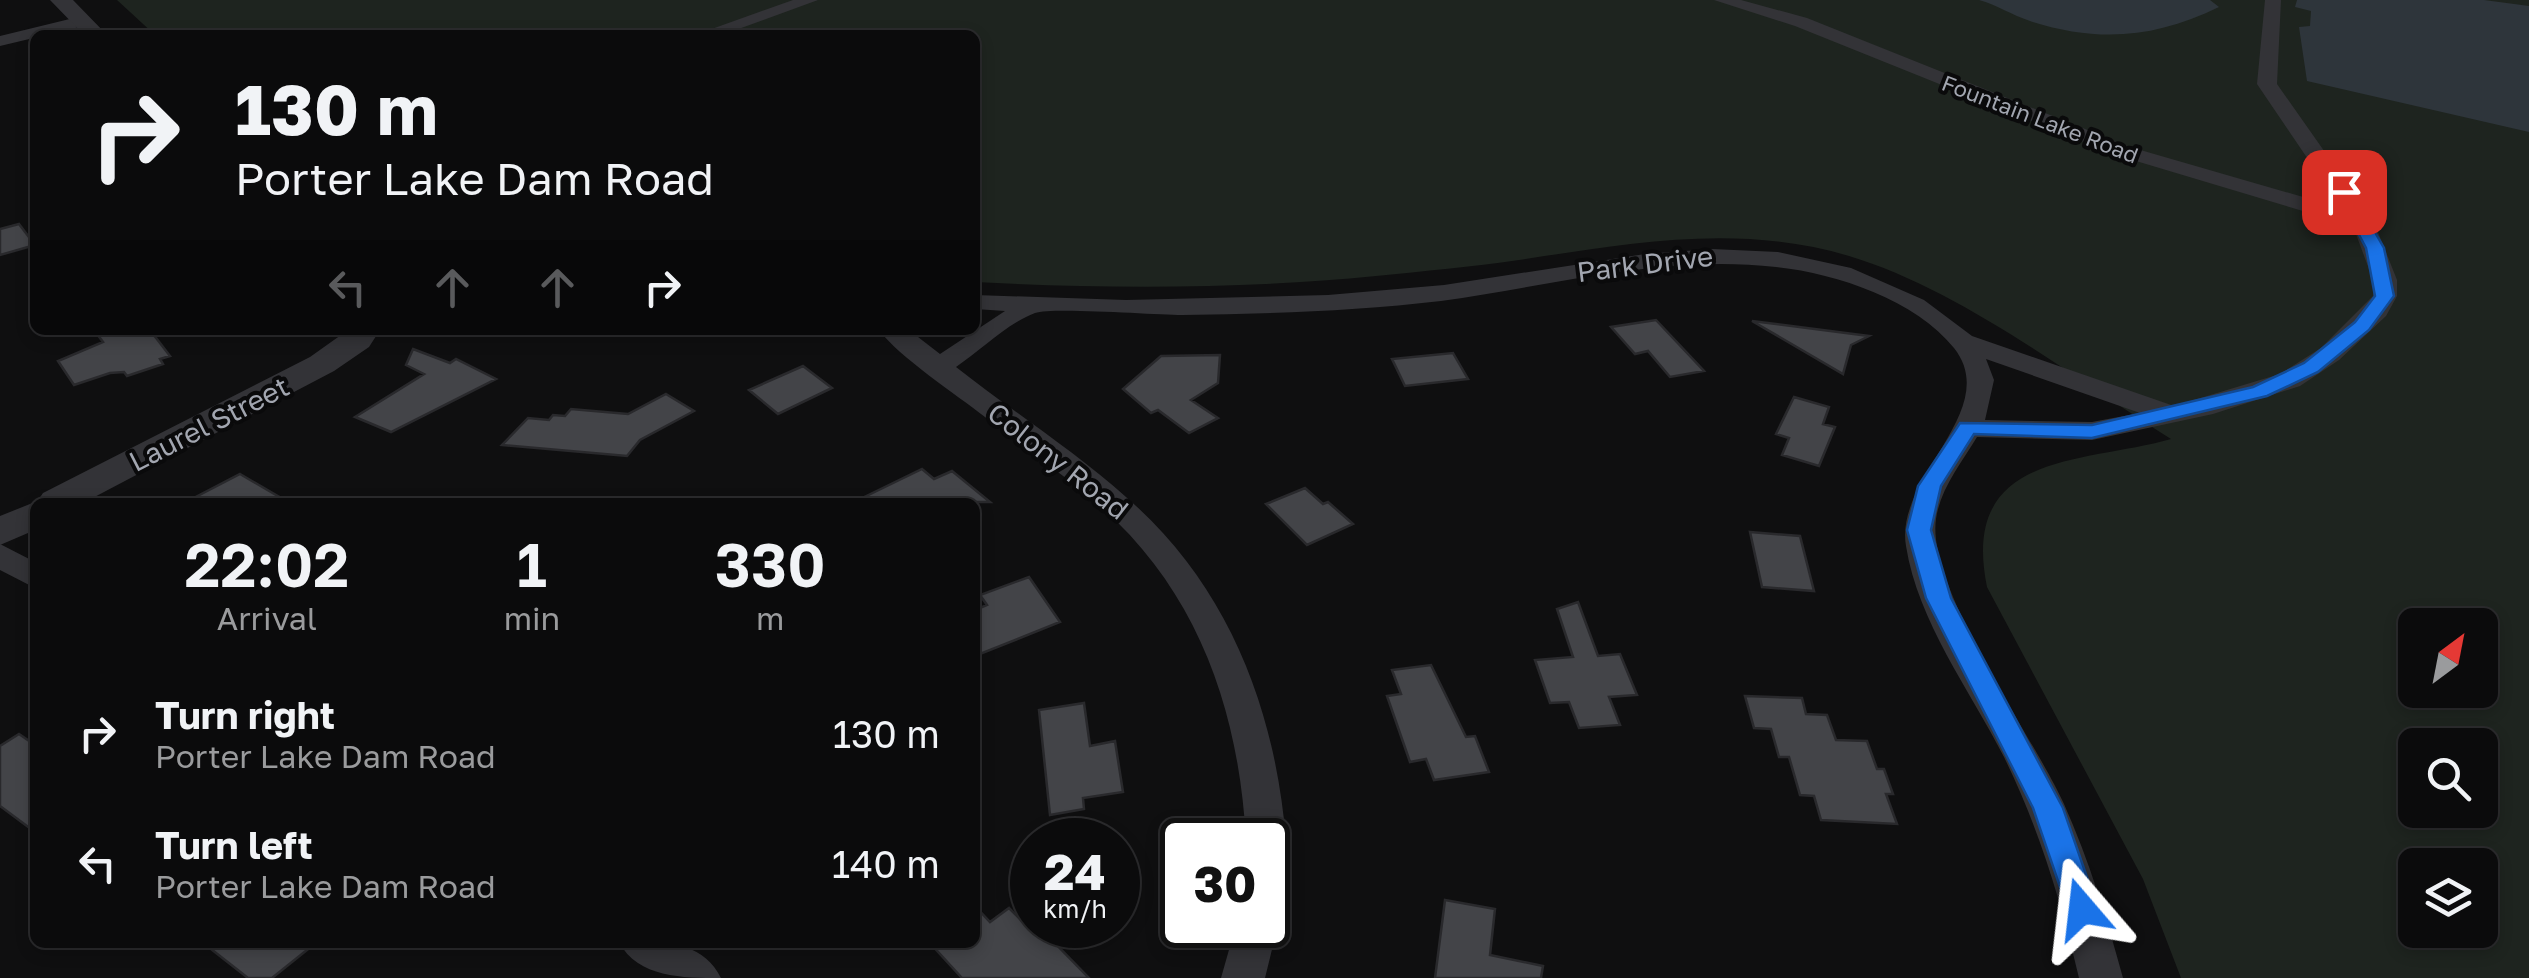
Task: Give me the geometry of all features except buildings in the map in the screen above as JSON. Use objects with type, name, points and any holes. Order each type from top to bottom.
[{"type":"street","points":[[61,0],[89,28]]},
{"type":"street","points":[[719,30],[810,0]]},
{"type":"street","name":"Fountain Lake Road","points":[[1722,0],[1801,22],[1952,86],[2136,156],[2363,222]]},
{"type":"street","points":[[1968,428],[2092,431],[2173,415],[2290,380],[2330,354],[2377,312],[2385,280],[2363,222],[2267,84],[2273,0]]},
{"type":"street","points":[[0,41],[30,37]]},
{"type":"street","name":"Park Drive","points":[[980,302],[1031,306],[1379,300],[1525,282],[1668,257],[1737,254],[1806,264],[1878,286],[1932,316],[1961,341]]},
{"type":"street","points":[[940,366],[1031,306]]},
{"type":"street","name":"Laurel Street","points":[[64,498],[322,364],[365,335]]},
{"type":"street","name":"Colony Road","points":[[899,335],[1106,494],[1151,538],[1190,588],[1220,642],[1246,704],[1265,788],[1266,818]]},
{"type":"street","points":[[1961,341],[2173,415]]},
{"type":"street","points":[[1961,341],[1976,366],[1978,392],[1968,428],[1930,486],[1920,514],[1921,544],[1962,648],[2048,808],[2102,978]]},
{"type":"street","points":[[0,532],[30,517]]},
{"type":"street","points":[[0,555],[30,575]]},
{"type":"street","points":[[650,948],[698,978]]},
{"type":"street","points":[[1243,978],[1250,948]]},
{"type":"shaded area","points":[[117,0],[2529,0],[2529,978],[2181,978],[2143,879],[1987,587],[1983,542],[1992,510],[2010,487],[2036,471],[2171,439],[2015,337],[1932,290],[1849,256],[1808,246],[1725,238],[1643,243],[1376,276],[1126,287],[980,282],[980,30],[150,30]]},
{"type":"shaded area","points":[[1979,0],[2210,0],[2219,7],[2149,31],[2103,34],[2055,28]]},
{"type":"shaded area","points":[[2297,0],[2484,0],[2529,6],[2529,132],[2307,81],[2299,27],[2310,26],[2311,11],[2295,7]]},
{"type":"route","points":[[2082,909],[2048,808],[1938,598],[1919,530],[1930,486],[1968,428],[2092,431],[2173,415],[2260,391],[2311,368],[2377,312],[2384,296],[2385,280],[2375,248],[2344,192]]}]
